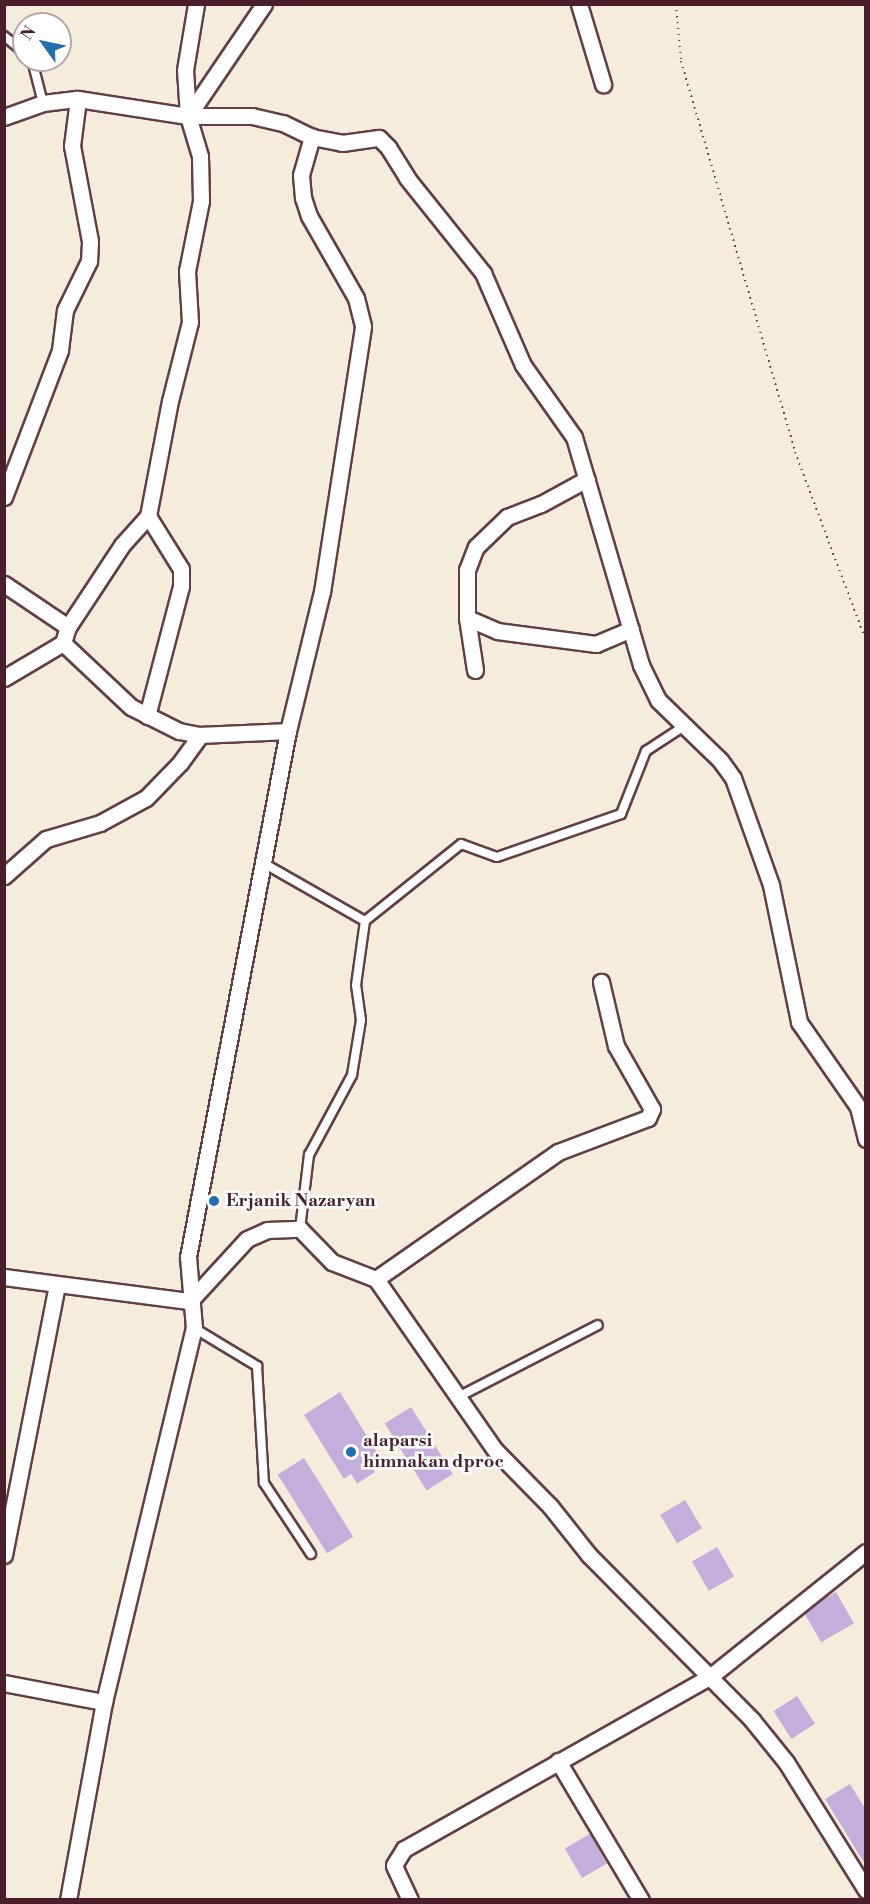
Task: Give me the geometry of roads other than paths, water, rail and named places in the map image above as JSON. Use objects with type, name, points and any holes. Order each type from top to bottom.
[{"type":"street","points":[[4,678],[63,643],[68,627],[122,545],[148,516],[170,401],[190,322],[187,271],[201,201],[200,156],[188,116],[185,70],[196,4]]},
{"type":"street","points":[[188,116],[264,4]]},
{"type":"street","points":[[579,4],[603,84]]},
{"type":"street","points":[[4,497],[60,350],[65,310],[89,261],[90,241],[72,146],[78,99]]},
{"type":"street","points":[[4,117],[43,103],[78,99],[188,116],[252,116],[283,123],[312,137],[342,143],[379,138],[388,147],[407,178],[483,273],[523,365],[574,437],[631,629],[658,700],[720,760],[733,778],[771,885],[799,1022],[858,1107],[866,1139]]},
{"type":"street","points":[[68,1899],[104,1702],[194,1328],[190,1301],[189,1257],[265,864],[288,731],[322,592],[363,326],[356,298],[309,216],[303,198],[301,175],[312,137]]},
{"type":"street","points":[[475,670],[467,618],[466,570],[476,547],[489,531],[507,517],[541,504],[587,478]]},
{"type":"street","points":[[147,716],[181,586],[181,569],[148,516]]},
{"type":"street","points":[[4,584],[68,627]]},
{"type":"street","points":[[467,618],[497,631],[596,644],[631,629]]},
{"type":"street","points":[[63,643],[131,706],[179,731],[200,735],[288,731]]},
{"type":"street","points":[[4,876],[46,839],[100,823],[146,798],[180,763],[200,735]]},
{"type":"street","points":[[376,1279],[558,1152],[648,1118],[652,1109],[616,1046],[600,982]]},
{"type":"street","points":[[190,1301],[247,1239],[267,1230],[300,1228],[332,1262],[376,1279],[456,1398],[495,1450],[550,1506],[589,1555],[711,1676],[786,1762],[866,1890]]},
{"type":"street","points":[[4,1277],[190,1301]]},
{"type":"street","points":[[4,1554],[57,1285]]},
{"type":"street","points":[[410,1899],[394,1865],[404,1849],[711,1676],[866,1551]]},
{"type":"street","points":[[4,1683],[104,1702]]},
{"type":"street","points":[[558,1761],[641,1899]]},
{"type":"lane","points":[[35,72],[43,103]]},
{"type":"lane","points":[[300,1228],[309,1155],[352,1075],[361,1020],[356,985],[365,921],[461,844],[497,856],[621,814],[646,751],[684,726]]},
{"type":"lane","points":[[265,864],[365,921]]},
{"type":"lane","points":[[456,1398],[598,1325]]},
{"type":"lane","points":[[194,1328],[257,1366],[264,1483],[311,1554]]},
{"type":"place","name":"Erjanik Nazaryan","points":[[214,1201]]},
{"type":"place","name":"alaparsi himnakan dproc","points":[[351,1452]]}]
